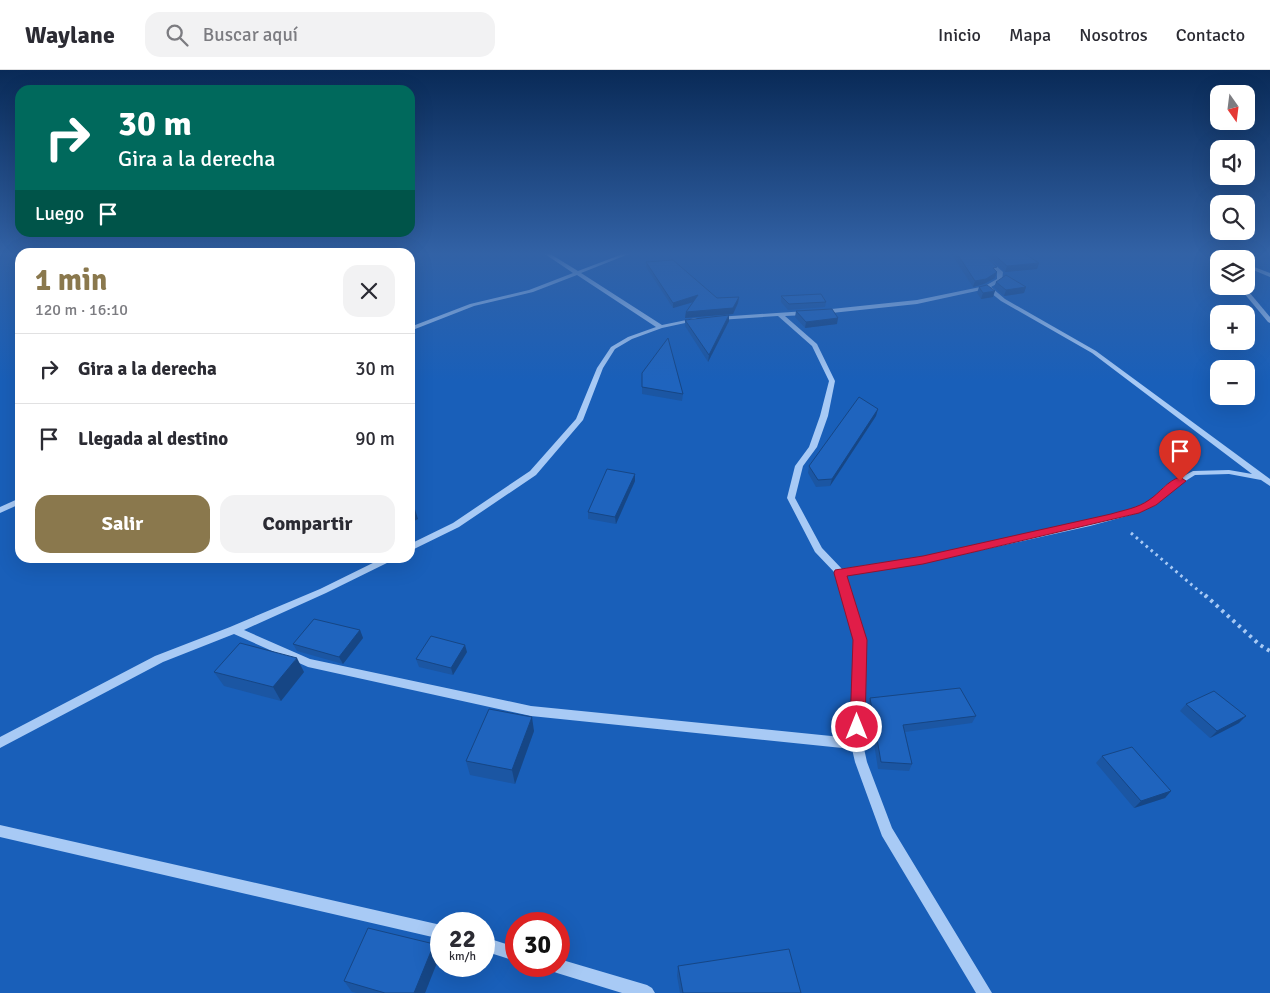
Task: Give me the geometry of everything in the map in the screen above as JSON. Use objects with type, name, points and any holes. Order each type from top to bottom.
[{"type":"street","points":[[415,327],[472,305],[514,295]]},
{"type":"street","points":[[611,295],[661,326]]},
{"type":"street","points":[[714,319],[845,310],[917,302],[949,295]]},
{"type":"street","points":[[997,295],[1094,352],[1266,480]]},
{"type":"street","points":[[1249,295],[1270,321]]},
{"type":"street","points":[[779,314],[815,345],[832,381],[824,416],[813,447],[799,466],[791,498],[818,550],[840,573],[860,640],[857,744],[860,762],[887,832],[984,993]]},
{"type":"street","points":[[415,546],[456,525],[533,473],[579,420],[600,368],[612,348],[630,338],[661,326],[705,320]]},
{"type":"street","points":[[840,573],[923,560],[1135,511],[1152,503],[1168,488],[1193,473],[1229,472],[1266,480]]},
{"type":"street","points":[[0,510],[15,503]]},
{"type":"street","points":[[0,743],[159,659],[234,630],[323,591],[380,563]]},
{"type":"street","points":[[234,630],[308,663],[531,711],[857,744]]},
{"type":"street","points":[[0,831],[430,929]]},
{"type":"street","points":[[570,970],[646,993]]},
{"type":"path","points":[[1111,517],[1188,579],[1260,645],[1270,651]]},
{"type":"shaded area","points":[[0,295],[15,295],[15,563],[415,563],[415,295],[1270,295],[1270,993],[0,993]]},
{"type":"building","points":[[668,295],[698,295],[673,303]]},
{"type":"building","points":[[698,295],[714,295],[717,298],[739,297],[733,308],[686,312]]},
{"type":"building","points":[[822,295],[826,302],[789,304],[781,296]]},
{"type":"building","points":[[832,309],[838,318],[806,322],[796,311]]},
{"type":"building","points":[[729,315],[709,355],[685,320]]},
{"type":"building","points":[[668,338],[683,394],[642,387],[642,373]]},
{"type":"building","points":[[859,397],[878,409],[832,479],[818,480],[809,466]]},
{"type":"building","points":[[607,469],[635,474],[615,517],[588,512]]},
{"type":"building","points":[[314,619],[360,630],[339,657],[293,644]]},
{"type":"building","points":[[431,636],[465,645],[451,668],[416,659]]},
{"type":"building","points":[[240,643],[297,658],[273,687],[214,672]]},
{"type":"building","points":[[960,688],[976,716],[903,725],[912,764],[881,762],[870,698]]},
{"type":"building","points":[[1214,691],[1246,716],[1217,731],[1186,704]]},
{"type":"building","points":[[489,709],[532,717],[512,770],[466,761]]},
{"type":"building","points":[[1132,747],[1171,791],[1141,801],[1102,756]]},
{"type":"building","points":[[368,928],[430,943],[430,954],[414,993],[385,993],[344,981]]},
{"type":"building","points":[[789,949],[801,993],[683,993],[678,966]]},
{"type":"route","points":[[857,727],[860,640],[840,573],[923,560],[1090,523],[1135,511],[1152,503],[1168,488],[1180,481]]}]
